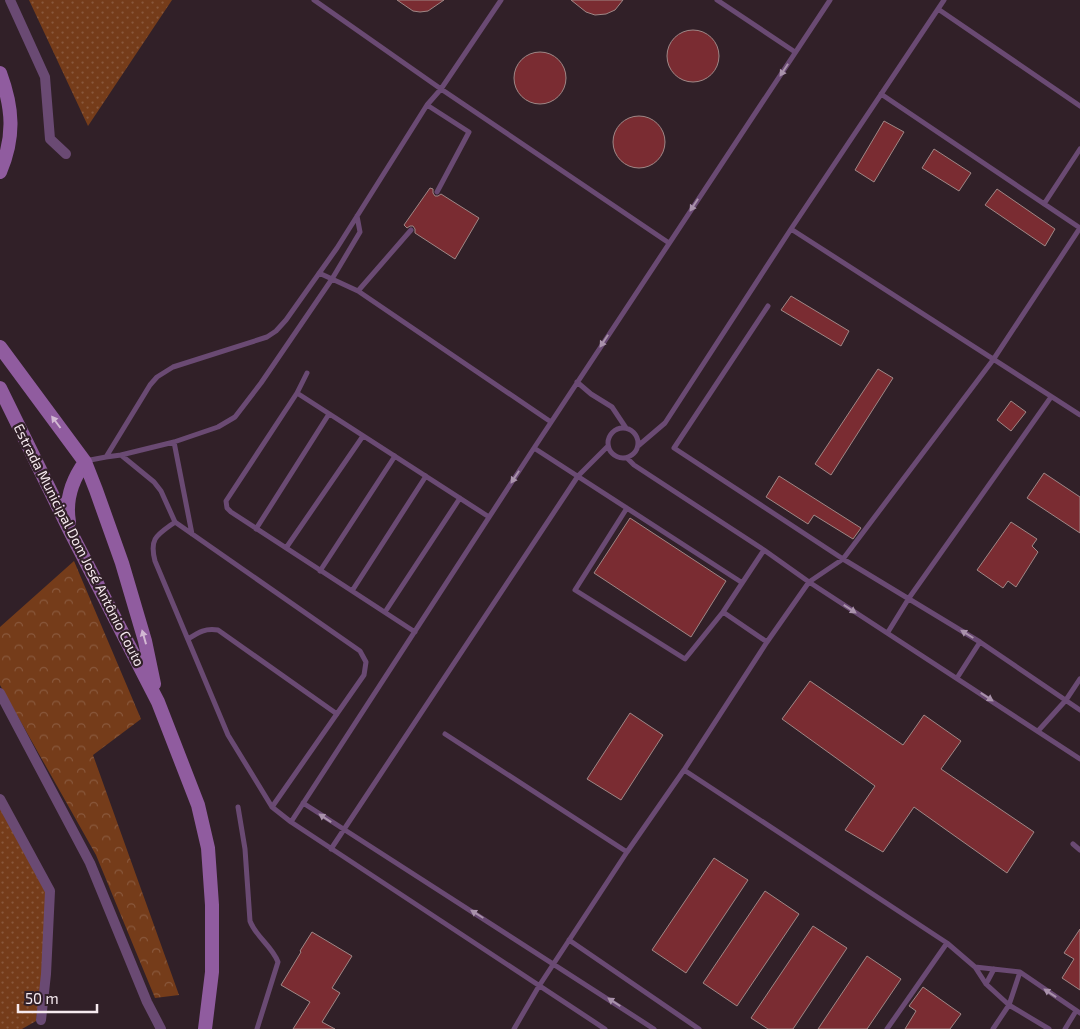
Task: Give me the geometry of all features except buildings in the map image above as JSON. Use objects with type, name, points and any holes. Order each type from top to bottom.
[{"type":"main road","points":[[0,73],[5,85],[12,120],[6,158],[0,172]]},
{"type":"main road","name":"Estrada Municipal Dom José Antônio Couto","points":[[0,347],[85,462],[122,563],[145,641],[158,702]]},
{"type":"main road","name":"Estrada Municipal Dom José Antônio Couto","points":[[0,388],[158,702],[198,805],[208,848],[213,939],[209,1003],[205,1029]]},
{"type":"main road","points":[[70,530],[67,512],[69,493],[72,482],[85,462]]},
{"type":"main road","points":[[69,493],[81,487],[96,490]]},
{"type":"street","points":[[10,0],[46,77],[50,139],[66,154]]},
{"type":"street","points":[[0,693],[90,863],[147,1002],[161,1029]]},
{"type":"street","points":[[0,799],[50,891],[46,974],[40,1020]]},
{"type":"lane","points":[[314,0],[441,89],[669,243]]},
{"type":"lane","points":[[106,457],[150,385],[157,377],[173,368],[267,337],[286,320],[357,216],[427,105],[441,89],[501,0]]},
{"type":"lane","points":[[718,0],[795,52]]},
{"type":"lane","points":[[291,822],[489,516],[830,0]]},
{"type":"lane","points":[[626,458],[636,451],[638,446],[665,422],[791,228],[944,0]]},
{"type":"lane","points":[[938,9],[1080,106]]},
{"type":"lane","points":[[514,1029],[539,986],[627,852],[809,582],[843,559],[993,360],[1080,228],[881,94]]},
{"type":"lane","points":[[427,105],[469,132],[437,192]]},
{"type":"lane","points":[[1044,204],[1080,150]]},
{"type":"lane","points":[[85,462],[174,442],[218,427],[235,417],[261,383],[332,279],[360,232],[357,216]]},
{"type":"lane","points":[[791,228],[1080,415]]},
{"type":"lane","points":[[358,291],[411,230]]},
{"type":"lane","points":[[319,273],[358,291],[551,422]]},
{"type":"lane","points":[[768,306],[674,448],[843,559],[980,642],[1080,710]]},
{"type":"lane","points":[[307,373],[297,393],[226,501],[227,508],[414,632]]},
{"type":"lane","points":[[577,382],[591,394],[612,406],[626,428],[636,434],[638,446]]},
{"type":"lane","points":[[297,393],[489,516]]},
{"type":"lane","points":[[888,632],[909,598],[1051,397]]},
{"type":"lane","points":[[256,528],[329,414]]},
{"type":"lane","points":[[626,428],[620,428],[610,435],[608,440],[608,446],[615,456],[626,458],[809,582],[1080,759]]},
{"type":"lane","points":[[286,548],[363,436]]},
{"type":"lane","points":[[174,442],[192,534]]},
{"type":"lane","points":[[331,849],[578,476],[608,446]]},
{"type":"lane","points":[[534,448],[741,582]]},
{"type":"lane","points":[[121,455],[154,482],[161,491],[175,522],[360,650],[366,662],[364,675],[272,807]]},
{"type":"lane","points":[[320,571],[395,456]]},
{"type":"lane","points":[[352,591],[426,476]]},
{"type":"lane","points":[[385,612],[460,498]]},
{"type":"lane","points":[[627,508],[575,590],[685,659],[723,612],[741,582],[764,550]]},
{"type":"lane","points":[[175,522],[157,535],[152,543],[154,561],[228,735],[272,807],[331,849],[606,1029]]},
{"type":"lane","points":[[723,612],[767,642]]},
{"type":"lane","points":[[188,639],[208,628],[218,630],[337,714]]},
{"type":"lane","points":[[958,678],[980,642]]},
{"type":"lane","points":[[1038,731],[1066,700],[1080,679]]},
{"type":"lane","points":[[445,734],[627,852]]},
{"type":"lane","points":[[684,770],[947,943],[975,967],[986,984],[1009,1005],[1049,1029]]},
{"type":"lane","points":[[303,803],[654,1029]]},
{"type":"lane","points":[[238,807],[245,849],[250,921],[253,929],[274,952],[278,962],[256,1029]]},
{"type":"lane","points":[[1073,844],[1080,850]]},
{"type":"lane","points":[[569,940],[699,1029]]},
{"type":"lane","points":[[887,1029],[947,943]]},
{"type":"lane","points":[[975,967],[1020,972],[1078,1012],[1064,1029]]},
{"type":"lane","points":[[986,984],[994,969]]},
{"type":"lane","points":[[992,1029],[1009,1005],[1020,972]]},
{"type":"green space","points":[[29,0],[172,0],[88,126]]},
{"type":"green space","points":[[74,561],[141,719],[93,755],[179,995],[155,998],[96,855],[0,685],[0,627]]},
{"type":"green space","points":[[0,808],[46,893],[42,976],[36,1021],[22,1029],[0,1029]]}]
